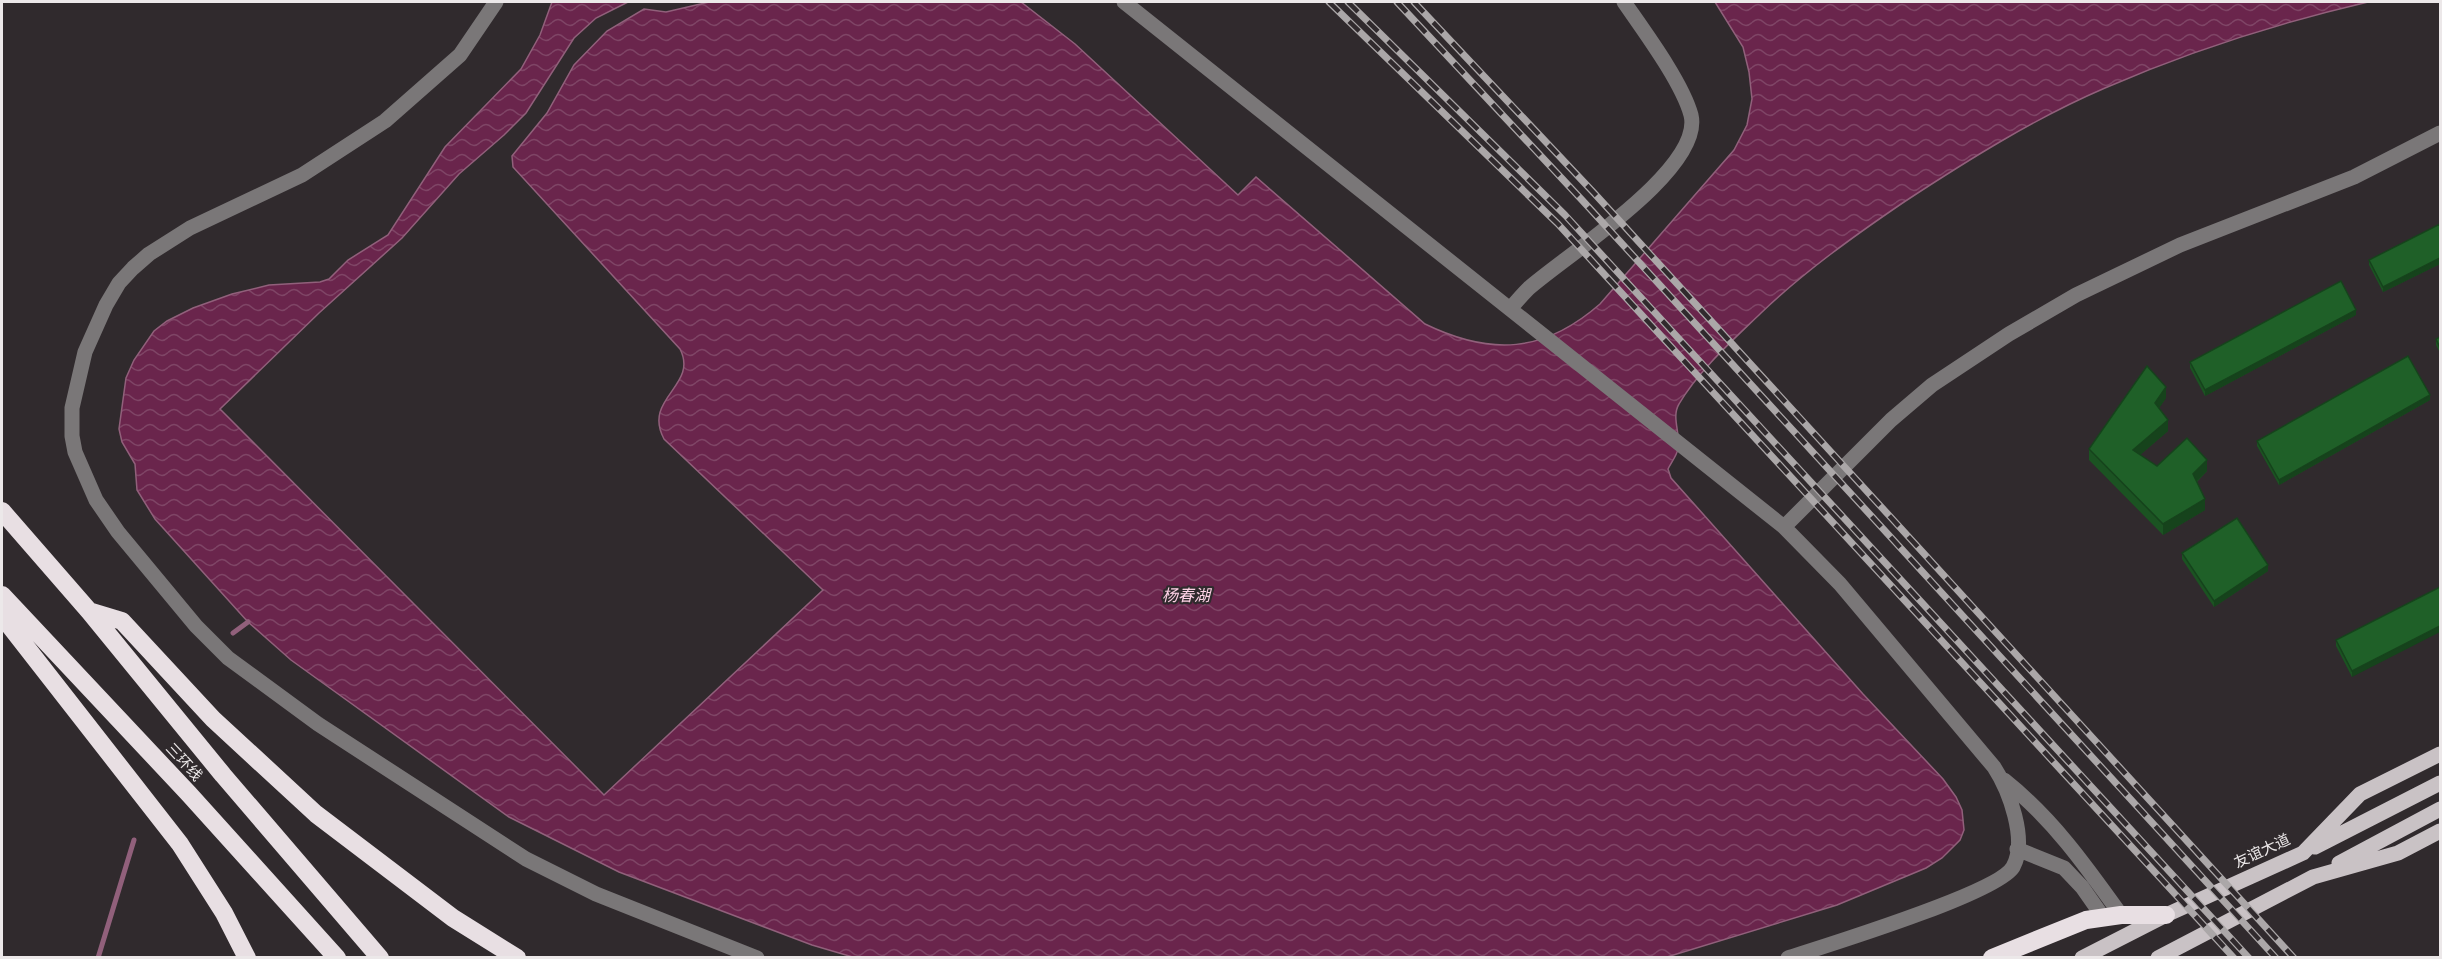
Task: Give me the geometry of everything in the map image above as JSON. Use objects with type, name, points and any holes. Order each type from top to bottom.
[{"type":"highway","name":"三环线","points":[[2,511],[89,611],[223,775],[380,957]]},
{"type":"highway","name":"三环线","points":[[2,595],[337,957]]},
{"type":"highway","points":[[89,611],[122,621],[213,719],[316,814],[453,918],[517,957]]},
{"type":"highway","points":[[2,616],[180,844],[224,913],[248,957]]},
{"type":"highway","points":[[1992,957],[2069,926],[2112,916],[2166,915]]},
{"type":"main road","name":"友谊大道","points":[[2082,957],[2166,915],[2303,853],[2360,794],[2440,753]]},
{"type":"main road","points":[[2303,853],[2440,783]]},
{"type":"main road","points":[[2158,957],[2440,809]]},
{"type":"main road","points":[[2313,877],[2398,852],[2440,831]]},
{"type":"street","points":[[496,2],[460,55],[385,121],[330,159],[302,175],[190,228],[149,254],[132,268],[119,283],[106,305],[85,352],[72,408],[72,436],[75,452],[96,500],[118,532],[208,639],[228,658],[318,724],[526,859],[596,894],[757,957]]},
{"type":"street","points":[[1124,2],[1784,527],[1840,584],[2000,777],[2026,797],[2055,827],[2112,916]]},
{"type":"street","points":[[1513,311],[1528,290],[1644,197],[1676,162],[1692,132],[1691,115],[1681,92],[1624,2]]},
{"type":"street","points":[[1784,527],[1891,420],[1932,385],[2009,334],[2076,295],[2180,244],[2354,177],[2440,133]]},
{"type":"street","points":[[1788,957],[1846,940],[1984,888],[2008,874],[2015,862],[2018,849],[2016,821],[2010,797],[2000,777]]},
{"type":"street","points":[[2018,849],[2064,868],[2112,916]]},
{"type":"water","name":"杨春湖","points":[[552,2],[628,2],[596,18],[574,38],[526,113],[459,174],[402,238],[319,313],[220,409],[604,795],[823,590],[664,439],[659,425],[660,413],[682,373],[684,362],[680,349],[513,167],[512,156],[547,113],[574,65],[607,31],[644,9],[666,12],[709,2],[1021,2],[1075,44],[1238,195],[1256,177],[1425,324],[1472,341],[1495,345],[1537,340],[1558,332],[1600,304],[1734,150],[1747,125],[1752,99],[1749,72],[1743,47],[1715,2],[2368,2],[2301,19],[2169,62],[2079,100],[2002,140],[1904,202],[1812,268],[1717,356],[1679,404],[1676,414],[1678,449],[1668,469],[1671,478],[1863,694],[1943,779],[1956,797],[1962,810],[1964,830],[1960,840],[1942,858],[1926,868],[1837,905],[1667,957],[856,958],[812,945],[619,872],[509,817],[291,660],[248,622],[155,519],[137,490],[135,464],[122,442],[119,429],[126,378],[134,360],[154,331],[167,321],[193,308],[232,294],[269,285],[320,282],[329,279],[348,260],[388,235],[445,147],[521,69],[540,35]]},
{"type":"building","points":[[2440,224],[2440,258],[2383,287],[2369,260]]},
{"type":"building","points":[[2341,281],[2356,310],[2205,390],[2190,362]]},
{"type":"building","points":[[2408,356],[2430,395],[2279,480],[2257,441]]},
{"type":"building","points":[[2147,366],[2166,387],[2155,403],[2168,420],[2133,450],[2157,466],[2187,438],[2207,460],[2193,474],[2205,499],[2163,524],[2089,449]]},
{"type":"building","points":[[2237,518],[2268,565],[2214,601],[2182,553]]},
{"type":"building","points":[[2440,587],[2440,626],[2352,671],[2336,640]]},
{"type":"waterway","points":[[233,633],[248,622]]},
{"type":"waterway","points":[[98,958],[134,840]]},
{"type":"railway","points":[[1329,2],[1558,224],[2234,958]]},
{"type":"railway","points":[[1348,2],[1565,215],[2249,958]]},
{"type":"railway","points":[[1397,2],[1582,200],[2276,958]]},
{"type":"railway","points":[[1414,2],[1594,193],[2294,958]]}]
